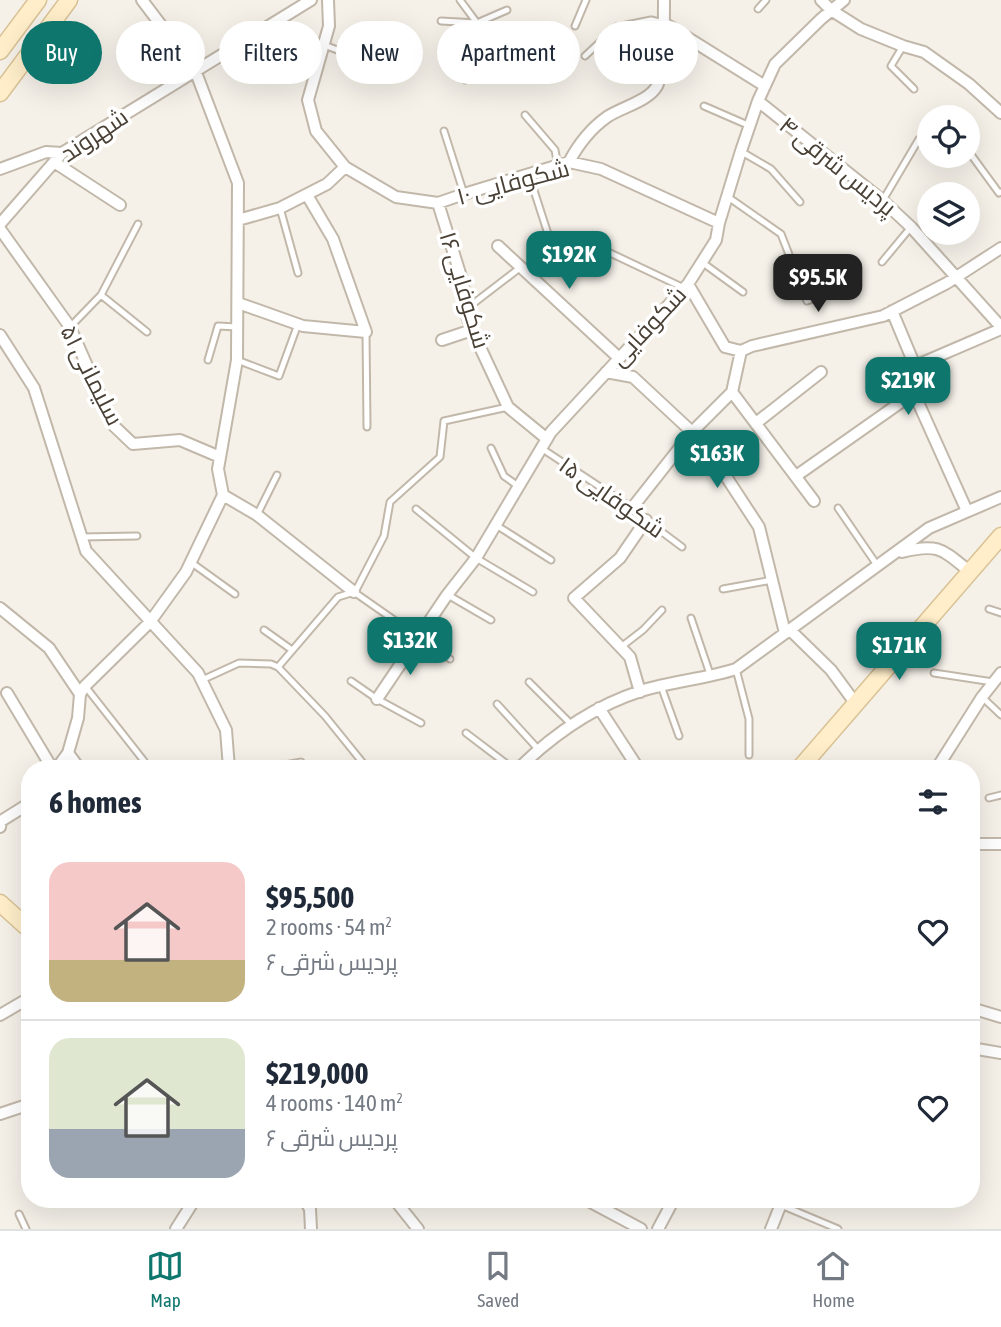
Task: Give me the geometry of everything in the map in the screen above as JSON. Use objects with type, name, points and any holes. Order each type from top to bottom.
[{"type":"street","points":[[0,93],[69,0]]},
{"type":"street","points":[[142,0],[158,21]]},
{"type":"street","name":"شهروند","points":[[205,64],[311,0]]},
{"type":"street","points":[[238,220],[280,208],[307,195],[327,184],[345,167],[316,131],[308,100],[329,26],[328,0]]},
{"type":"street","points":[[664,0],[664,21]]},
{"type":"street","points":[[821,0],[831,10],[861,29],[924,52],[969,84],[1001,113]]},
{"type":"street","name":"شکوفایی","points":[[377,699],[447,595],[476,558],[544,443],[686,286],[716,240],[758,100],[775,64],[844,0]]},
{"type":"street","points":[[0,51],[37,2],[56,18]]},
{"type":"street","points":[[698,44],[765,86]]},
{"type":"street","name":"شهروند","points":[[0,224],[62,153],[173,84]]},
{"type":"street","points":[[62,760],[68,753],[83,690],[150,622],[186,572],[223,495],[218,469],[237,360],[238,183],[200,84]]},
{"type":"street","points":[[564,164],[592,130],[607,117],[646,97],[658,84]]},
{"type":"street","name":"پردیس شرقی ۴","points":[[758,100],[911,227],[1001,328]]},
{"type":"street","points":[[0,169],[46,152],[62,153]]},
{"type":"street","points":[[54,162],[120,205]]},
{"type":"street","name":"شکوفایی ۱۰","points":[[345,167],[396,197],[438,204],[564,164],[601,169],[719,223]]},
{"type":"street","points":[[238,303],[298,324],[366,332],[333,239],[307,195]]},
{"type":"street","name":"شکوفایی ۱۶","points":[[438,204],[463,283],[466,310],[472,330],[508,407],[544,443]]},
{"type":"street","name":"سلیمانی ۵۱","points":[[0,229],[70,327],[113,425],[133,444],[180,440],[220,457]]},
{"type":"street","points":[[498,246],[619,358]]},
{"type":"street","points":[[686,286],[725,347],[741,351],[752,345],[883,316],[958,277],[1001,248]]},
{"type":"street","points":[[892,311],[915,366]]},
{"type":"street","points":[[967,511],[904,371],[1001,328]]},
{"type":"street","points":[[442,340],[472,330]]},
{"type":"street","points":[[0,335],[34,388],[86,551],[198,673],[226,730],[228,760]]},
{"type":"street","points":[[632,508],[692,432],[732,392],[741,351]]},
{"type":"street","points":[[606,372],[632,377],[710,452],[759,527],[787,632],[831,670],[856,704]]},
{"type":"street","points":[[756,423],[821,372]]},
{"type":"street","points":[[732,392],[814,501]]},
{"type":"street","points":[[796,476],[914,393]]},
{"type":"street","points":[[223,495],[257,515],[354,592]]},
{"type":"street","points":[[527,760],[571,724],[599,708],[639,692],[736,669],[929,528],[1001,497]]},
{"type":"street","points":[[639,692],[630,657],[574,598],[621,558],[646,520]]},
{"type":"street","points":[[807,760],[1001,536]]},
{"type":"street","points":[[896,554],[915,549],[944,550],[969,571]]},
{"type":"street","points":[[969,571],[1001,557]]},
{"type":"street","points":[[0,608],[49,648],[83,690]]},
{"type":"street","points":[[941,760],[997,677]]},
{"type":"street","points":[[7,693],[50,760]]},
{"type":"street","points":[[599,708],[633,760]]},
{"type":"street","points":[[68,753],[73,760]]},
{"type":"street","points":[[0,827],[1,821],[21,809]]},
{"type":"street","points":[[980,844],[1001,844]]},
{"type":"street","points":[[0,903],[21,922]]},
{"type":"street","points":[[0,1015],[21,1003]]},
{"type":"street","points":[[980,1011],[1001,1017]]},
{"type":"street","points":[[980,1050],[1001,1053]]},
{"type":"street","points":[[1,1111],[21,1106]]},
{"type":"street","points":[[176,1229],[189,1208]]},
{"type":"street","points":[[309,1208],[311,1229]]},
{"type":"street","points":[[401,1208],[418,1229]]},
{"type":"street","points":[[602,1208],[641,1229]]},
{"type":"street","points":[[661,1228],[670,1208]]},
{"type":"street","points":[[771,1229],[780,1208]]},
{"type":"lane","points":[[460,0],[476,21]]},
{"type":"lane","points":[[577,21],[586,0]]},
{"type":"lane","points":[[758,9],[766,0]]},
{"type":"lane","points":[[482,21],[507,10]]},
{"type":"lane","points":[[441,20],[453,21]]},
{"type":"lane","points":[[323,45],[336,50]]},
{"type":"lane","points":[[903,46],[891,66],[914,89]]},
{"type":"lane","points":[[585,56],[594,48]]},
{"type":"lane","points":[[704,106],[750,125]]},
{"type":"lane","points":[[525,114],[564,164]]},
{"type":"lane","points":[[444,131],[464,194]]},
{"type":"lane","points":[[882,201],[917,142]]},
{"type":"lane","points":[[741,151],[771,169],[800,202]]},
{"type":"lane","points":[[980,167],[999,193],[1001,192]]},
{"type":"lane","points":[[529,175],[548,234]]},
{"type":"lane","points":[[728,197],[781,234],[807,301],[831,293]]},
{"type":"lane","points":[[280,208],[298,273]]},
{"type":"lane","points":[[70,327],[101,295],[138,224]]},
{"type":"lane","points":[[882,262],[911,227]]},
{"type":"lane","points":[[587,242],[686,286]]},
{"type":"lane","points":[[702,262],[743,292]]},
{"type":"lane","points":[[466,310],[521,267]]},
{"type":"lane","points":[[101,295],[147,332]]},
{"type":"lane","points":[[237,360],[279,376],[298,324]]},
{"type":"lane","points":[[208,360],[218,326],[237,327]]},
{"type":"lane","points":[[366,332],[367,427]]},
{"type":"lane","points":[[278,667],[338,597],[354,592],[384,536],[390,502],[440,457],[444,421],[508,407]]},
{"type":"lane","name":"شکوفایی ۱۵","points":[[544,443],[682,547]]},
{"type":"lane","points":[[491,448],[504,476],[518,486]]},
{"type":"lane","points":[[257,515],[277,475]]},
{"type":"lane","points":[[838,508],[877,565]]},
{"type":"lane","points":[[416,509],[476,558],[533,592]]},
{"type":"lane","points":[[496,525],[551,560]]},
{"type":"lane","points":[[81,537],[137,536]]},
{"type":"lane","points":[[190,563],[235,594]]},
{"type":"lane","points":[[723,589],[772,580]]},
{"type":"lane","points":[[354,592],[450,659]]},
{"type":"lane","points":[[447,595],[491,620]]},
{"type":"lane","points":[[989,609],[1001,613]]},
{"type":"lane","points":[[621,648],[662,610]]},
{"type":"lane","points":[[691,618],[711,677]]},
{"type":"lane","points":[[264,630],[292,650]]},
{"type":"lane","points":[[202,680],[239,663],[271,664],[278,667],[325,716],[361,760]]},
{"type":"lane","points":[[736,669],[749,719],[749,755]]},
{"type":"lane","points":[[934,673],[997,677]]},
{"type":"lane","points":[[351,681],[421,723]]},
{"type":"lane","points":[[529,682],[571,724]]},
{"type":"lane","points":[[661,686],[678,736]]},
{"type":"lane","points":[[83,690],[143,760]]},
{"type":"lane","points":[[982,697],[1001,715]]},
{"type":"lane","points":[[497,704],[538,749]]},
{"type":"lane","points":[[466,733],[501,760]]},
{"type":"lane","points":[[989,799],[1001,795]]},
{"type":"lane","points":[[794,1208],[838,1229]]},
{"type":"lane","points":[[19,1214],[26,1229]]}]
